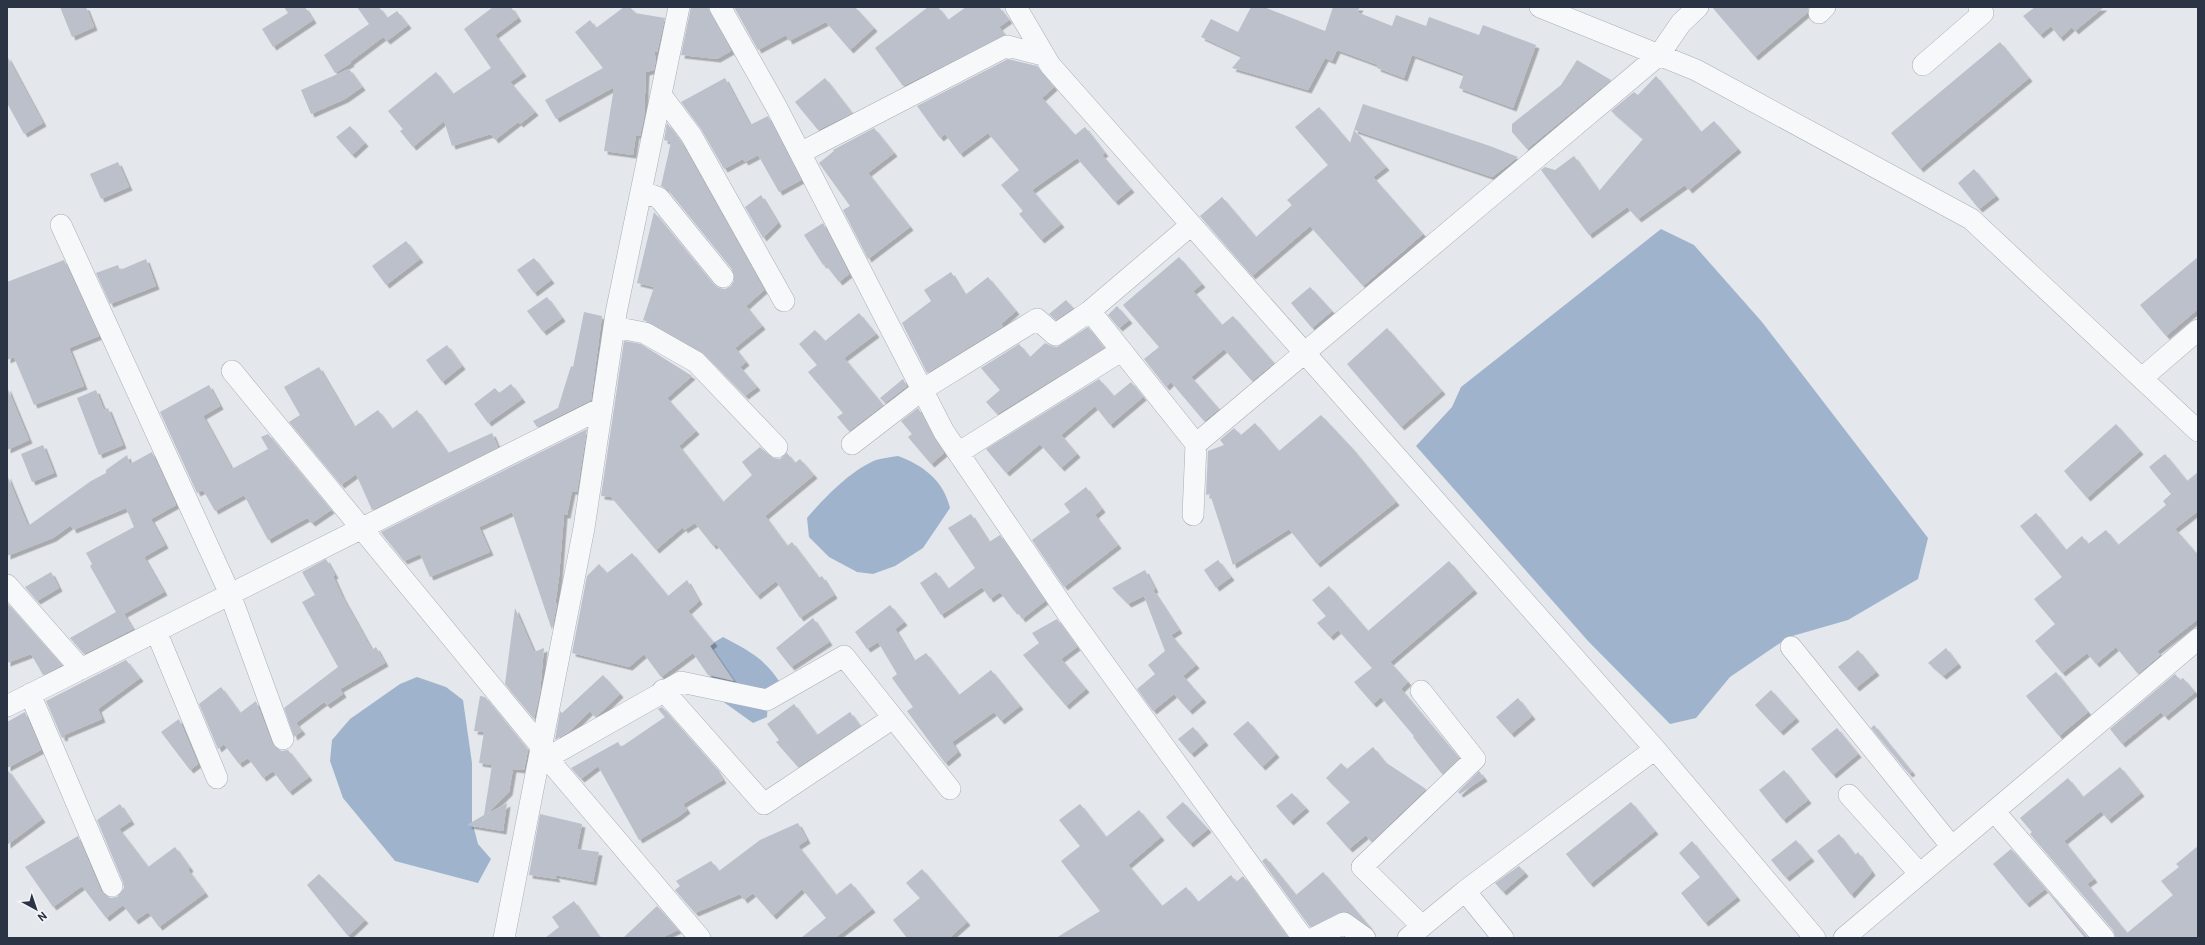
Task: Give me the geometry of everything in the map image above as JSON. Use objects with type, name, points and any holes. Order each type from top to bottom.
[{"type":"street","points":[[508,934],[544,751],[584,528],[614,327],[679,7]]},
{"type":"street","points":[[720,7],[777,108],[944,432],[1068,614],[1303,938]]},
{"type":"street","points":[[1016,7],[1050,65],[1655,749],[1815,938]]},
{"type":"street","points":[[1540,7],[1696,70],[1971,218],[2198,431]]},
{"type":"street","points":[[1196,444],[1305,354],[1659,55],[1681,23],[1698,7]]},
{"type":"street","points":[[1923,65],[1983,13],[1979,7]]},
{"type":"street","points":[[800,153],[1007,46],[1043,55]]},
{"type":"street","points":[[661,95],[691,136],[784,301]]},
{"type":"street","points":[[641,191],[659,198],[722,277]]},
{"type":"street","points":[[61,225],[230,594],[283,739]]},
{"type":"street","points":[[852,444],[922,390],[1037,319],[1055,335],[1090,311],[1191,225]]},
{"type":"street","points":[[1090,311],[1196,444],[1193,515]]},
{"type":"street","points":[[614,327],[645,332],[696,362],[777,447]]},
{"type":"street","points":[[2142,378],[2198,330]]},
{"type":"street","points":[[958,453],[1121,351]]},
{"type":"street","points":[[232,371],[360,529],[700,938]]},
{"type":"street","points":[[7,706],[602,408]]},
{"type":"street","points":[[7,585],[81,669]]},
{"type":"street","points":[[156,631],[217,778]]},
{"type":"street","points":[[1844,938],[2198,639]]},
{"type":"street","points":[[1791,648],[1952,847]]},
{"type":"street","points":[[544,751],[663,690],[682,682],[768,700],[844,656],[950,789]]},
{"type":"street","points":[[663,690],[764,804],[893,718]]},
{"type":"street","points":[[1421,691],[1475,759],[1362,867],[1415,932],[1465,891],[1655,749]]},
{"type":"street","points":[[30,694],[112,886]]},
{"type":"street","points":[[1849,795],[1920,874]]},
{"type":"street","points":[[1994,811],[2104,938]]},
{"type":"street","points":[[1465,891],[1503,938]]},
{"type":"street","points":[[1314,938],[1344,923],[1365,938]]},
{"type":"water","points":[[1661,229],[1694,245],[1762,322],[1928,538],[1918,579],[1848,620],[1789,637],[1730,677],[1696,718],[1670,724],[1588,641],[1416,446],[1452,407],[1461,387]]},
{"type":"water","points":[[898,456],[924,469],[938,482],[947,498],[950,508],[923,548],[895,566],[873,574],[857,572],[829,557],[809,537],[807,518],[830,493],[857,470],[876,460]]},
{"type":"water","points":[[723,637],[758,658],[772,671],[784,689],[768,700],[767,717],[753,723],[718,698],[709,667],[708,646]]},
{"type":"water","points":[[417,677],[446,687],[463,700],[472,763],[472,821],[478,844],[491,859],[478,883],[395,861],[343,798],[330,761],[332,740],[350,719],[400,684]]},
{"type":"building","points":[[60,7],[86,7],[94,27],[72,37]]},
{"type":"building","points":[[284,7],[305,7],[313,20],[273,47],[262,29],[288,13]]},
{"type":"building","points":[[357,7],[379,7],[387,18],[397,11],[408,25],[387,41],[383,37],[350,62],[351,63],[335,73],[324,55],[369,24]]},
{"type":"building","points":[[493,7],[511,7],[518,18],[495,35],[523,73],[510,82],[535,112],[520,124],[518,122],[495,140],[491,134],[452,146],[444,121],[413,147],[400,131],[403,129],[388,111],[436,72],[453,94],[491,68],[464,29]]},
{"type":"building","points":[[624,7],[630,7],[635,13],[665,18],[657,52],[654,52],[656,59],[654,70],[646,72],[644,117],[640,136],[636,135],[633,155],[604,151],[614,87],[556,119],[545,100],[603,68],[575,32],[590,20],[596,28]]},
{"type":"building","points":[[691,7],[708,7],[731,51],[717,59],[681,55]]},
{"type":"building","points":[[734,7],[855,7],[874,28],[850,50],[826,22],[789,41],[786,35],[758,50]]},
{"type":"building","points":[[928,7],[938,7],[948,20],[966,7],[999,7],[1009,20],[999,27],[1005,35],[903,86],[875,48]]},
{"type":"building","points":[[1251,7],[1264,7],[1325,31],[1333,7],[1360,7],[1357,12],[1392,26],[1396,15],[1426,26],[1429,17],[1479,35],[1483,25],[1536,45],[1513,108],[1459,88],[1464,74],[1412,55],[1404,78],[1377,68],[1378,65],[1337,50],[1332,61],[1325,58],[1308,90],[1232,68],[1242,56],[1201,37],[1211,19],[1238,32]]},
{"type":"building","points":[[1712,7],[1809,7],[1807,13],[1755,57]]},
{"type":"building","points":[[2035,7],[2104,7],[2075,31],[2072,27],[2060,38],[2051,26],[2040,35],[2023,16]]},
{"type":"building","points":[[2000,42],[2029,78],[1920,169],[1891,133]]},
{"type":"building","points":[[7,56],[43,123],[24,134],[7,103]]},
{"type":"building","points":[[1008,59],[1037,66],[1054,87],[1042,98],[1075,135],[1085,127],[1105,153],[1102,155],[1131,189],[1115,202],[1077,158],[1032,190],[1061,224],[1041,240],[1019,214],[1023,211],[1001,185],[1019,170],[988,133],[960,154],[945,134],[940,138],[917,106]]},
{"type":"building","points":[[1577,60],[1611,80],[1527,149],[1512,132],[1512,124],[1561,85]]},
{"type":"building","points":[[349,69],[362,87],[345,99],[311,114],[301,90]]},
{"type":"building","points":[[1656,76],[1701,132],[1714,121],[1738,149],[1689,190],[1685,185],[1638,219],[1627,207],[1589,235],[1541,170],[1545,167],[1555,170],[1574,156],[1599,191],[1643,139],[1611,111],[1634,92],[1638,95]]},
{"type":"building","points":[[725,78],[750,125],[768,116],[801,180],[779,192],[758,155],[745,162],[743,159],[724,169],[701,129],[681,102]]},
{"type":"building","points":[[825,78],[852,113],[818,130],[795,102]]},
{"type":"building","points":[[1363,104],[1490,146],[1518,157],[1492,177],[1354,130]]},
{"type":"building","points":[[1319,107],[1350,143],[1354,130],[1386,167],[1373,177],[1423,234],[1363,286],[1310,226],[1252,276],[1200,216],[1222,197],[1256,237],[1292,205],[1287,200],[1328,165],[1295,127]]},
{"type":"building","points":[[667,123],[681,142],[764,290],[746,306],[762,326],[735,348],[746,362],[740,367],[757,387],[745,396],[702,352],[643,320],[654,287],[637,283],[654,212],[714,285],[725,289],[731,286],[734,281],[732,269],[668,190],[661,186],[671,142],[664,140]]},
{"type":"building","points":[[350,126],[365,143],[352,155],[336,137]]},
{"type":"building","points":[[874,128],[894,153],[868,173],[910,227],[868,259],[843,210],[850,206],[819,163],[834,151],[833,150]]},
{"type":"building","points":[[118,162],[129,187],[101,199],[90,174]]},
{"type":"building","points":[[1974,169],[1996,196],[1979,209],[1958,183]]},
{"type":"building","points":[[761,195],[778,223],[763,238],[745,207]]},
{"type":"building","points":[[823,223],[849,274],[839,282],[825,264],[823,265],[804,235]]},
{"type":"building","points":[[406,241],[420,259],[386,285],[372,266]]},
{"type":"building","points":[[1179,257],[1202,284],[1193,291],[1222,325],[1233,316],[1274,363],[1252,381],[1224,349],[1191,377],[1219,409],[1204,421],[1171,382],[1166,387],[1144,359],[1159,347],[1123,305]]},
{"type":"building","points":[[2198,257],[2198,309],[2166,336],[2140,305]]},
{"type":"building","points":[[534,258],[551,280],[534,293],[517,270]]},
{"type":"building","points":[[146,259],[156,286],[110,304],[96,273],[118,265],[120,270]]},
{"type":"building","points":[[64,260],[99,336],[69,348],[84,386],[34,405],[14,357],[7,360],[7,282]]},
{"type":"building","points":[[951,272],[965,295],[988,277],[1016,311],[1001,324],[1003,326],[927,373],[902,323],[931,301],[924,290]]},
{"type":"building","points":[[1310,287],[1332,311],[1312,328],[1291,303]]},
{"type":"building","points":[[547,297],[562,318],[543,332],[527,311]]},
{"type":"building","points":[[1066,300],[1073,308],[1056,320],[1049,314]]},
{"type":"building","points":[[1117,306],[1129,320],[1119,328],[1108,315]]},
{"type":"building","points":[[584,312],[602,316],[591,400],[537,427],[533,421],[558,408],[571,366],[573,367]]},
{"type":"building","points":[[859,313],[876,334],[844,358],[883,405],[849,431],[837,417],[843,413],[808,372],[817,365],[799,344],[815,330],[825,341]]},
{"type":"building","points":[[1088,327],[1104,348],[997,414],[986,402],[1000,390],[981,368],[1019,344],[1030,357],[1045,343],[1057,347]]},
{"type":"building","points":[[1387,328],[1442,391],[1401,427],[1347,364]]},
{"type":"building","points":[[624,341],[641,344],[692,376],[667,398],[696,431],[679,446],[723,502],[752,475],[742,462],[760,447],[773,458],[780,459],[787,453],[795,463],[800,459],[814,475],[765,516],[787,546],[792,542],[819,578],[822,576],[834,595],[800,618],[776,581],[757,596],[716,544],[713,546],[695,523],[684,530],[683,527],[656,550],[611,497],[601,496]]},
{"type":"building","points":[[447,345],[462,366],[442,382],[426,360]]},
{"type":"building","points":[[319,367],[354,427],[378,410],[392,429],[417,410],[448,453],[492,433],[498,447],[372,510],[356,474],[341,485],[289,422],[300,415],[284,387]]},
{"type":"building","points":[[903,379],[907,386],[885,403],[880,398]]},
{"type":"building","points":[[1099,379],[1114,396],[1131,382],[1143,397],[1110,425],[1095,406],[1061,435],[1077,454],[1061,468],[1040,444],[1006,473],[986,449]]},
{"type":"building","points":[[511,384],[522,399],[488,423],[474,404],[495,388],[499,393]]},
{"type":"building","points":[[209,385],[220,406],[203,416],[232,469],[268,449],[261,437],[268,434],[331,510],[312,523],[307,518],[268,540],[244,495],[215,511],[203,490],[197,493],[160,412]]},
{"type":"building","points":[[7,387],[29,440],[7,450]]},
{"type":"building","points":[[96,390],[104,410],[108,408],[123,445],[99,455],[77,398]]},
{"type":"building","points":[[918,408],[944,453],[931,464],[908,437],[912,434],[901,421]]},
{"type":"building","points":[[1321,415],[1352,448],[1396,502],[1317,564],[1289,529],[1233,565],[1210,494],[1206,495],[1208,451],[1224,445],[1220,440],[1234,428],[1241,435],[1255,423],[1279,451]]},
{"type":"building","points":[[2116,424],[2140,451],[2087,498],[2064,471]]},
{"type":"building","points":[[587,429],[577,492],[572,491],[567,515],[564,515],[555,606],[557,603],[552,630],[512,512],[479,527],[490,552],[430,577],[420,554],[404,561],[381,532]]},
{"type":"building","points":[[43,445],[54,473],[32,482],[21,454]]},
{"type":"building","points":[[152,452],[176,505],[151,519],[165,545],[144,557],[164,592],[124,614],[133,629],[84,654],[70,638],[116,612],[90,566],[92,564],[86,553],[134,527],[126,508],[73,530],[71,525],[53,538],[7,556],[7,475],[28,526],[91,481],[106,473],[106,470],[127,455],[130,464]]},
{"type":"building","points":[[2165,454],[2187,481],[2198,472],[2198,511],[2175,529],[2198,555],[2198,619],[2157,651],[2160,655],[2138,674],[2116,647],[2096,664],[2087,653],[2062,673],[2035,641],[2055,624],[2034,599],[2062,577],[2020,526],[2036,513],[2066,550],[2082,536],[2088,544],[2106,530],[2118,545],[2166,505],[2163,501],[2171,494],[2149,467]]},
{"type":"building","points":[[1086,487],[1102,509],[1095,515],[1118,545],[1064,587],[1032,540],[1070,512],[1064,504]]},
{"type":"building","points":[[971,514],[989,542],[1000,535],[1045,601],[1022,619],[1000,592],[990,599],[982,587],[941,615],[920,583],[936,572],[948,589],[975,568],[948,528]]},
{"type":"building","points":[[632,553],[668,596],[687,580],[699,601],[688,611],[714,643],[710,646],[734,681],[708,675],[693,653],[661,677],[644,654],[629,667],[572,653],[587,576],[599,564],[607,573]]},
{"type":"building","points":[[326,559],[335,575],[333,576],[342,596],[372,650],[376,647],[385,663],[340,689],[343,694],[327,705],[324,702],[296,723],[302,731],[294,737],[284,708],[338,667],[302,602],[315,595],[302,572]]},
{"type":"building","points":[[1218,560],[1231,577],[1216,588],[1204,570]]},
{"type":"building","points":[[1449,561],[1474,590],[1390,662],[1408,682],[1401,689],[1459,758],[1442,774],[1413,737],[1414,736],[1381,697],[1373,704],[1354,682],[1372,668],[1338,630],[1330,637],[1317,623],[1326,616],[1312,600],[1329,586],[1368,631]]},
{"type":"building","points":[[1145,570],[1155,589],[1153,590],[1179,630],[1171,635],[1196,665],[1183,676],[1203,699],[1189,711],[1174,694],[1153,711],[1137,689],[1155,674],[1148,665],[1165,651],[1144,596],[1128,604],[1112,588]]},
{"type":"building","points":[[51,572],[59,588],[37,601],[25,587]]},
{"type":"building","points":[[7,603],[62,665],[43,675],[31,654],[7,663]]},
{"type":"building","points":[[890,605],[904,622],[895,629],[914,661],[926,653],[959,695],[991,670],[1020,706],[1001,721],[994,712],[952,742],[958,752],[945,763],[907,711],[913,707],[892,678],[897,674],[878,642],[867,649],[855,632]]},
{"type":"building","points":[[515,608],[534,652],[544,648],[540,692],[534,719],[505,684]]},
{"type":"building","points":[[813,618],[829,642],[791,667],[776,648]]},
{"type":"building","points":[[1057,619],[1077,647],[1061,659],[1086,689],[1066,706],[1023,655],[1039,643],[1032,633]]},
{"type":"building","points":[[1946,648],[1958,664],[1943,676],[1928,663]]},
{"type":"building","points":[[1858,650],[1876,672],[1856,688],[1838,667]]},
{"type":"building","points":[[126,660],[140,678],[98,709],[102,719],[64,735],[65,737],[62,738],[46,701]]},
{"type":"building","points":[[2056,672],[2088,712],[2059,736],[2026,696]]},
{"type":"building","points":[[2175,674],[2180,680],[2183,678],[2195,692],[2165,717],[2161,712],[2122,744],[2110,729]]},
{"type":"building","points":[[603,675],[620,694],[597,716],[595,717],[590,711],[570,731],[555,740],[560,711],[562,713]]},
{"type":"building","points":[[221,687],[240,713],[256,701],[272,743],[281,751],[288,750],[309,777],[289,792],[273,771],[263,778],[248,758],[239,764],[224,744],[218,749],[199,704]]},
{"type":"building","points":[[1771,690],[1796,718],[1780,732],[1755,705]]},
{"type":"building","points":[[480,696],[485,697],[528,750],[524,770],[513,769],[509,792],[487,814],[507,803],[503,831],[467,825],[484,815],[492,765],[479,763],[484,732],[474,731]]},
{"type":"building","points":[[1518,698],[1532,716],[1511,734],[1496,717]]},
{"type":"building","points":[[794,704],[817,735],[850,712],[860,726],[798,767],[776,742],[779,740],[767,724]]},
{"type":"building","points":[[662,707],[715,767],[723,780],[683,804],[687,810],[678,817],[639,840],[598,766],[581,779],[571,768],[618,742],[621,747],[665,717],[658,709]]},
{"type":"building","points":[[25,712],[41,750],[7,768],[7,722]]},
{"type":"building","points":[[179,719],[198,764],[190,770],[161,732]]},
{"type":"building","points":[[1248,721],[1276,754],[1262,767],[1233,734]]},
{"type":"building","points":[[1874,725],[1912,772],[1909,774],[1871,728]]},
{"type":"building","points":[[1193,727],[1205,742],[1191,754],[1178,739]]},
{"type":"building","points":[[1837,728],[1858,754],[1833,775],[1811,749]]},
{"type":"building","points":[[1373,747],[1385,762],[1426,789],[1371,842],[1366,835],[1349,849],[1326,823],[1350,802],[1326,778],[1341,763],[1347,769]]},
{"type":"building","points":[[2120,767],[2141,793],[2108,820],[2101,811],[2064,841],[2094,879],[2087,884],[2127,933],[2173,895],[2161,881],[2179,867],[2176,864],[2198,846],[2198,938],[2116,938],[2113,930],[2030,834],[2032,832],[2020,818],[2068,778],[2083,797]]},
{"type":"building","points":[[7,769],[42,819],[7,845]]},
{"type":"building","points":[[1784,770],[1808,800],[1783,820],[1759,790]]},
{"type":"building","points":[[1479,771],[1484,778],[1460,794],[1458,792]]},
{"type":"building","points":[[1292,793],[1306,808],[1290,822],[1276,806]]},
{"type":"building","points":[[1183,802],[1208,829],[1190,844],[1166,817]]},
{"type":"building","points":[[1631,802],[1655,831],[1590,884],[1566,854]]},
{"type":"building","points":[[120,804],[131,821],[119,829],[148,867],[175,847],[190,868],[188,870],[205,893],[159,927],[148,912],[135,921],[123,905],[106,918],[82,886],[53,907],[25,867],[78,836],[101,891],[110,898],[117,897],[124,888],[123,882],[97,820]]},
{"type":"building","points":[[1080,804],[1106,837],[1139,810],[1161,837],[1128,865],[1162,906],[1186,887],[1198,902],[1231,875],[1236,882],[1243,876],[1288,938],[1056,938],[1100,911],[1061,861],[1080,846],[1059,820]]},
{"type":"building","points":[[540,814],[582,824],[577,849],[599,852],[593,882],[555,875],[557,879],[529,875]]},
{"type":"building","points":[[798,823],[807,840],[798,846],[836,895],[851,883],[872,909],[835,938],[801,938],[826,918],[802,889],[773,916],[753,893],[744,900],[740,894],[695,913],[675,890],[680,886],[676,881],[711,861],[719,871],[760,840]]},
{"type":"building","points":[[1839,834],[1855,855],[1858,852],[1872,872],[1851,895],[1817,851]]},
{"type":"building","points":[[1796,840],[1811,858],[1786,878],[1771,860]]},
{"type":"building","points":[[1692,841],[1737,897],[1705,923],[1681,893],[1700,877],[1679,853]]},
{"type":"building","points":[[2011,849],[2088,938],[2085,938],[2045,889],[2026,904],[1993,864]]},
{"type":"building","points":[[1266,858],[1296,895],[1323,872],[1370,927],[1345,911],[1310,927],[1262,861]]},
{"type":"building","points":[[1519,866],[1525,873],[1503,892],[1495,883]]},
{"type":"building","points":[[922,869],[967,922],[949,938],[907,938],[893,920],[920,898],[906,883]]},
{"type":"building","points":[[319,874],[365,920],[348,936],[307,885]]},
{"type":"building","points":[[574,901],[600,938],[545,938],[559,927],[552,917]]},
{"type":"building","points":[[657,906],[678,930],[661,938],[623,938]]}]
